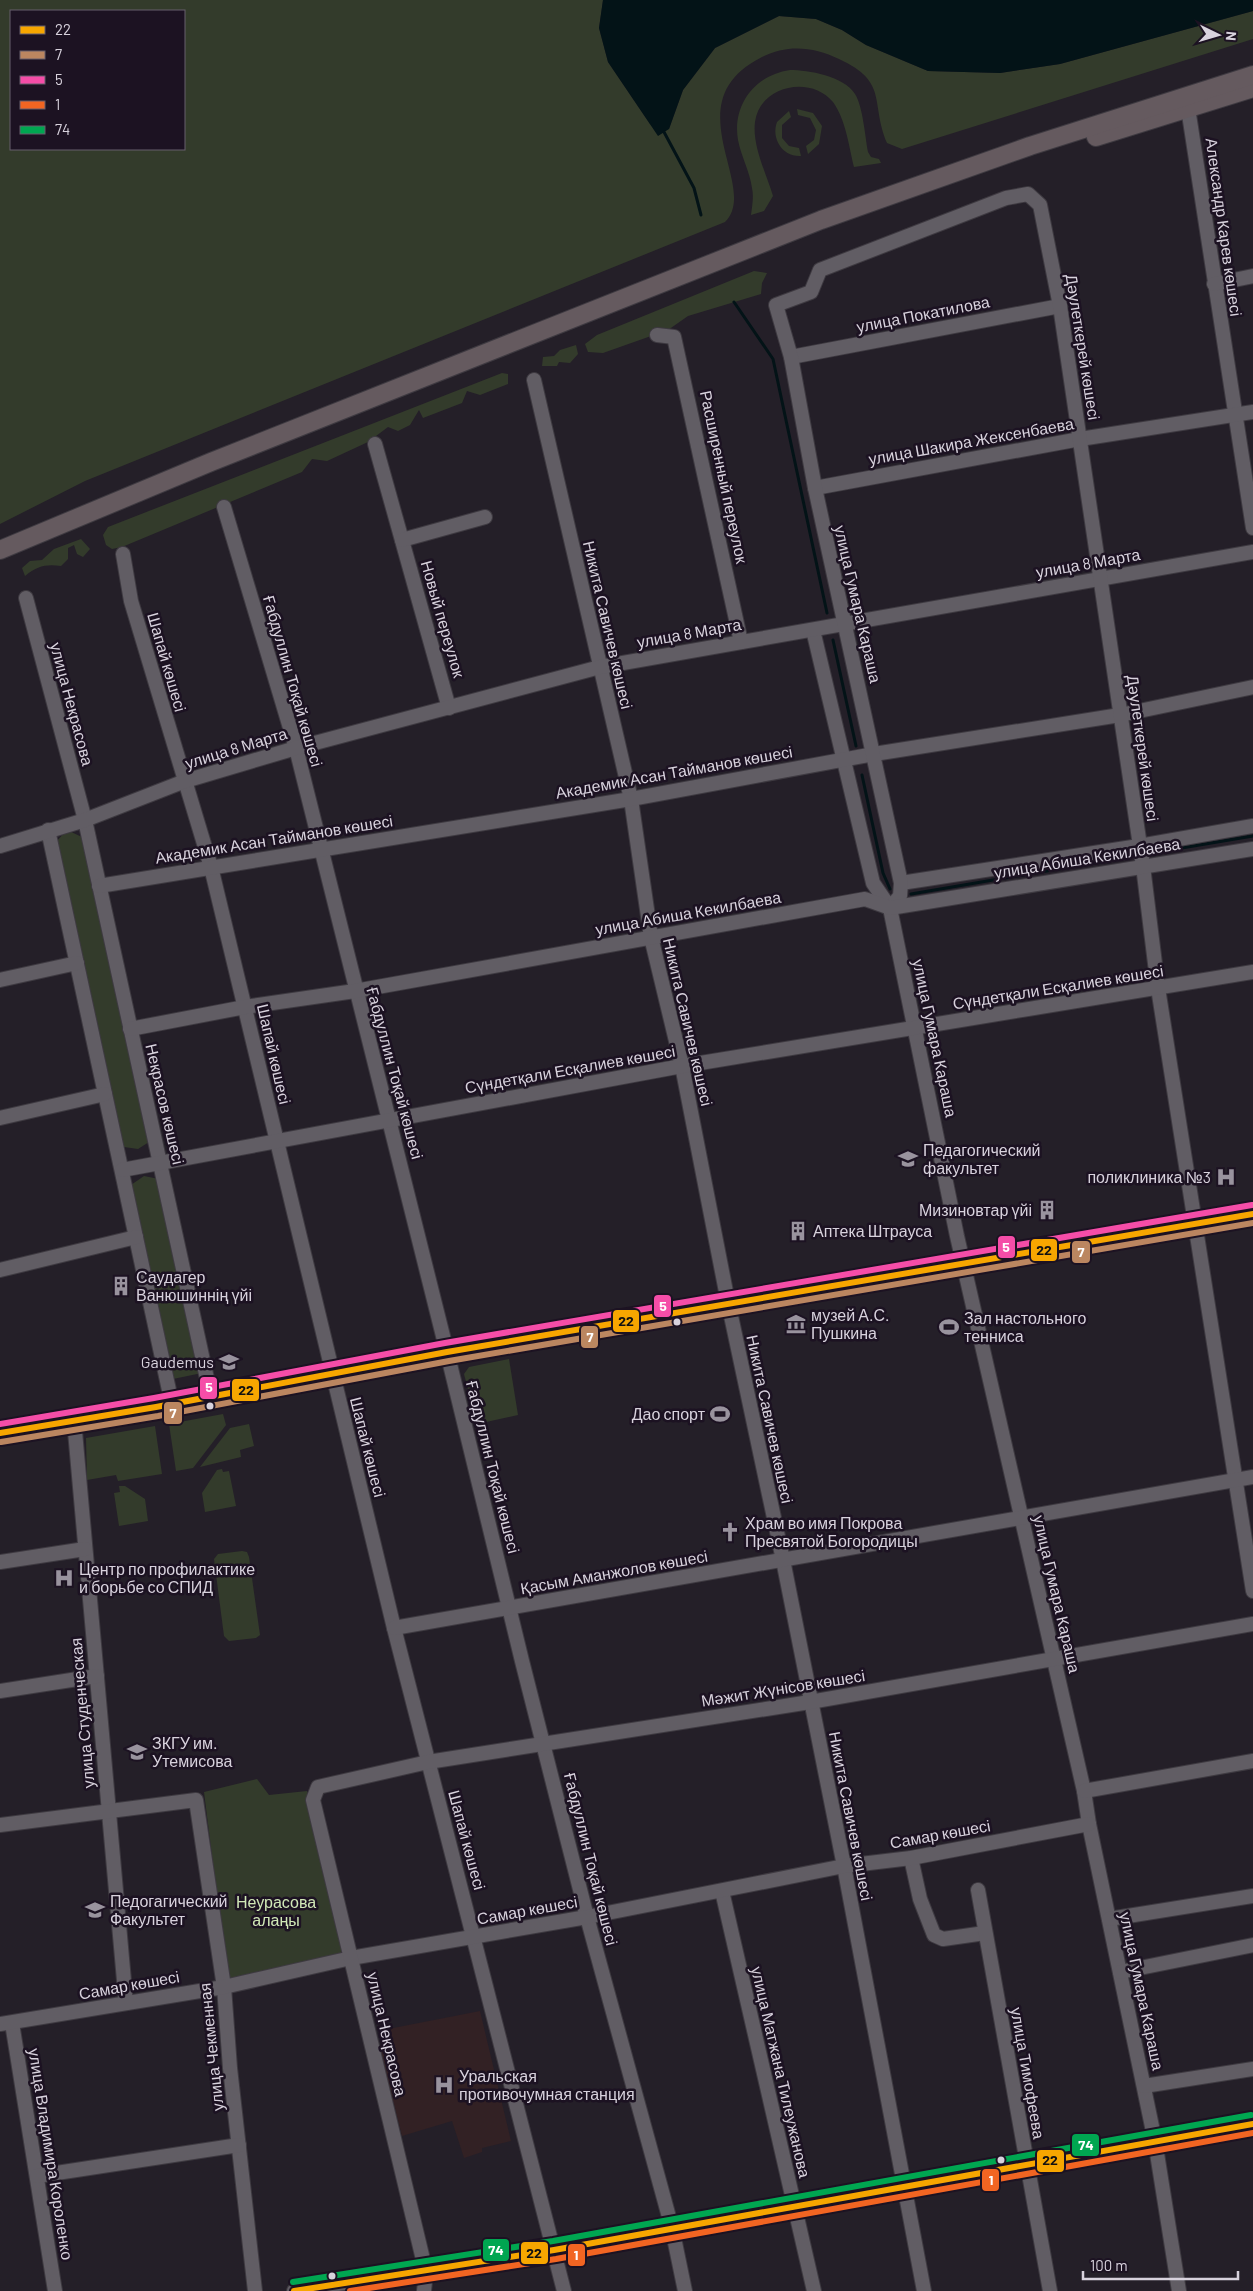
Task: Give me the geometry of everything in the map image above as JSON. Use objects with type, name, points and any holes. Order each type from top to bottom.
[{"type":"main road","points":[[0,562],[214,472],[824,230],[1187,102],[1253,75]]},
{"type":"main road","points":[[0,550],[211,462],[821,220],[1030,146],[1187,102],[1253,88]]},
{"type":"main road","points":[[0,1433],[211,1397],[728,1300],[964,1264],[1253,1214]]},
{"type":"street","name":"Александр Карев көшесі","points":[[1187,102],[1253,528]]},
{"type":"street","name":"Дәулеткерей көшесі","points":[[776,305],[811,292],[820,270],[1006,198],[1028,194],[1040,205],[1060,306],[1143,866],[1158,988],[1253,1591]]},
{"type":"street","points":[[1214,284],[1253,276]]},
{"type":"street","name":"улица Гумара Караша","points":[[776,305],[791,357],[814,488],[901,883]]},
{"type":"street","name":"улица Покатилова","points":[[791,357],[1060,306]]},
{"type":"street","name":"Расширенный переулок","points":[[658,335],[674,336],[741,642]]},
{"type":"street","name":"Никита Савичев көшесі","points":[[534,380],[631,799],[650,937],[682,1066],[728,1300],[783,1560],[844,1866],[924,2291]]},
{"type":"street","name":"улица Шакира Жексенбаева","points":[[814,488],[1080,439],[1253,412]]},
{"type":"street","name":"Новый переулок","points":[[375,444],[449,708]]},
{"type":"street","name":"Ғабдуллин Тоқай көшесі","points":[[224,507],[296,748],[355,991],[448,1352],[587,1917],[672,2228],[685,2291]]},
{"type":"street","points":[[402,540],[484,517]]},
{"type":"street","name":"улица 8 Марта","points":[[0,846],[85,820],[185,781],[296,748],[600,668],[1253,552]]},
{"type":"street","name":"Шапай көшесі","points":[[123,554],[131,601],[211,867],[394,1628],[564,2291]]},
{"type":"street","name":"улица Некрасова","points":[[26,598],[85,820]]},
{"type":"street","name":"улица Гумара Караша","points":[[813,630],[872,883],[890,908],[964,1264],[1084,1790],[1089,1824],[1155,2141],[1179,2291]]},
{"type":"street","name":"Академик Асан Тайманов көшесі","points":[[99,886],[631,799],[874,754],[1120,715],[1253,687]]},
{"type":"street","name":"Некрасов көшесі","points":[[85,820],[211,1397]]},
{"type":"street","name":"улица Абиша Кекилбаева","points":[[901,883],[1139,846],[1253,826]]},
{"type":"street","points":[[48,830],[172,1404]]},
{"type":"street","name":"улица Абиша Кекилбаева","points":[[130,1030],[245,1007],[355,991],[865,899],[890,908],[1253,849]]},
{"type":"street","points":[[890,908],[900,896],[901,883]]},
{"type":"street","points":[[0,980],[76,963]]},
{"type":"street","name":"Сүндетқали Есқалиев көшесі","points":[[122,1170],[682,1066],[1253,972]]},
{"type":"street","points":[[0,1118],[105,1094]]},
{"type":"street","points":[[0,1270],[136,1238]]},
{"type":"street","name":"улица Студенческая","points":[[74,1420],[126,2003]]},
{"type":"street","name":"Қасым Аманжолов көшесі","points":[[394,1628],[1253,1477]]},
{"type":"street","points":[[0,1562],[85,1549]]},
{"type":"street","name":"Мәжит Жүнісов көшесі","points":[[318,1787],[428,1762],[810,1702],[1253,1624]]},
{"type":"street","points":[[0,1691],[97,1676]]},
{"type":"street","points":[[1084,1790],[1253,1761]]},
{"type":"street","name":"улица Некрасова","points":[[318,1787],[313,1800],[426,2272],[424,2291]]},
{"type":"street","name":"улица Чекменная","points":[[108,1810],[196,1800],[224,1987],[230,2068],[255,2291]]},
{"type":"street","points":[[0,1825],[108,1810]]},
{"type":"street","name":"Самар көшесі","points":[[6,2024],[224,1987],[351,1958],[587,1917],[844,1866],[911,1858],[1089,1824]]},
{"type":"street","points":[[911,1858],[920,1899],[934,1935],[943,1939],[985,1933]]},
{"type":"street","name":"улица Матжана Тилеужанова","points":[[722,1890],[814,2291]]},
{"type":"street","name":"улица Тимофеева","points":[[978,1890],[1050,2291]]},
{"type":"street","points":[[1109,1919],[1253,1896]]},
{"type":"street","points":[[1120,1972],[1253,1945]]},
{"type":"street","name":"улица Владимира Короленко","points":[[6,2024],[37,2176],[55,2291]]},
{"type":"street","points":[[1144,2086],[1253,2069]]},
{"type":"street","points":[[294,2291],[426,2272],[554,2250],[1026,2163],[1253,2124]]},
{"type":"street","points":[[37,2176],[240,2145]]},
{"type":"shaded area","points":[[603,0],[1253,0],[1253,11],[1060,64],[1000,73],[928,71],[866,45],[842,30],[816,19],[779,16],[715,48],[683,90],[669,129],[658,136],[608,62],[599,28]]},
{"type":"shaded area","name":"Уральская противочумная станция","points":[[480,2011],[511,2141],[482,2148],[482,2152],[464,2158],[452,2121],[402,2136],[380,2049],[388,2047],[383,2030]]},
{"type":"green space","points":[[0,0],[603,0],[599,28],[608,62],[650,124],[669,129],[683,90],[715,48],[779,16],[816,19],[842,30],[866,45],[928,71],[1000,73],[1060,64],[1253,11],[1253,39],[902,149],[887,143],[872,85],[855,68],[830,55],[811,50],[781,50],[762,57],[736,76],[723,97],[720,120],[733,188],[733,207],[725,222],[85,481],[0,524]]},
{"type":"green space","points":[[790,70],[825,75],[850,88],[860,106],[868,152],[871,157],[879,159],[881,163],[854,167],[841,117],[833,102],[824,94],[800,87],[776,92],[766,99],[759,109],[755,122],[760,159],[773,196],[764,211],[751,215],[753,191],[738,140],[737,127],[739,115],[749,94],[757,85],[777,73]]},
{"type":"green space","points":[[797,109],[813,113],[822,126],[819,144],[808,154],[806,146],[814,140],[816,130],[810,118],[798,115]]},
{"type":"green space","points":[[789,111],[791,117],[782,125],[782,138],[789,146],[799,148],[801,156],[783,150],[777,140],[777,122]]},
{"type":"green space","points":[[754,271],[767,273],[762,283],[761,294],[688,316],[668,330],[603,353],[588,352],[585,344],[597,335]]},
{"type":"green space","points":[[576,345],[578,354],[570,363],[559,362],[557,366],[542,366],[543,357],[554,356],[560,350]]},
{"type":"green space","points":[[502,373],[508,374],[508,384],[480,395],[467,391],[462,403],[423,418],[419,410],[410,425],[398,431],[388,427],[368,442],[327,461],[312,459],[302,472],[122,547],[112,549],[106,545],[103,535],[108,527]]},
{"type":"green space","points":[[81,539],[90,549],[83,557],[77,554],[74,545],[68,548],[68,559],[61,566],[42,566],[25,576],[22,568],[30,561],[42,560],[54,549]]},
{"type":"green space","points":[[67,830],[84,838],[149,1142],[138,1149],[124,1147],[120,1136],[55,843]]},
{"type":"green space","points":[[144,1176],[159,1179],[202,1373],[173,1379],[131,1185]]},
{"type":"green space","points":[[509,1359],[518,1415],[477,1424],[464,1374],[469,1367]]},
{"type":"green space","points":[[223,1414],[226,1425],[193,1468],[176,1471],[169,1424]]},
{"type":"green space","points":[[249,1424],[254,1446],[240,1450],[241,1457],[200,1467],[230,1428]]},
{"type":"green space","points":[[155,1426],[162,1474],[118,1481],[116,1475],[87,1480],[86,1438]]},
{"type":"green space","points":[[222,1469],[223,1472],[229,1471],[236,1506],[205,1512],[202,1493],[217,1470]]},
{"type":"green space","points":[[119,1486],[125,1486],[145,1499],[148,1521],[119,1526],[114,1493],[120,1492]]},
{"type":"green space","points":[[247,1552],[249,1557],[260,1635],[256,1638],[229,1641],[224,1636],[214,1559],[218,1554]]},
{"type":"green space","name":"Неурасова алаңы","points":[[257,1779],[269,1795],[307,1791],[345,1956],[228,1983],[204,1792]]},
{"type":"waterway","points":[[664,132],[694,188],[701,215]]},
{"type":"waterway","points":[[734,302],[773,359],[827,613]]},
{"type":"waterway","points":[[833,640],[856,746]]},
{"type":"waterway","points":[[862,775],[883,873],[890,889]]},
{"type":"waterway","points":[[1152,853],[1253,836]]},
{"type":"waterway","points":[[911,894],[1129,857]]},
{"type":"transit line","name":"5","points":[[0,1424],[154,1398],[445,1343],[1252,1205]]},
{"type":"transit line","name":"22","points":[[0,1433],[156,1407],[447,1352],[1253,1214]]},
{"type":"transit line","name":"7","points":[[1,1442],[158,1416],[449,1361],[1253,1223]]},
{"type":"transit line","name":"74","points":[[293,2282],[553,2241],[1251,2115]]},
{"type":"transit line","name":"22","points":[[294,2291],[554,2250],[1253,2124]]},
{"type":"transit line","name":"1","points":[[350,2291],[556,2259],[1253,2133]]},
{"type":"place","name":"Педагогический факультет","points":[[908,1159]]},
{"type":"place","name":"поликлиника №3","points":[[1226,1177]]},
{"type":"place","name":"Мизиновтар үйі","points":[[1047,1210]]},
{"type":"place","name":"Аптека Штрауса","points":[[798,1231]]},
{"type":"place","name":"Саудагер Ванюшиннің үйі","points":[[121,1286]]},
{"type":"place","name":"музей А.С. Пушкина","points":[[796,1324]]},
{"type":"place","name":"Зал настольного тенниса","points":[[949,1327]]},
{"type":"place","name":"Gaudemus","points":[[229,1362]]},
{"type":"place","name":"Дао спорт","points":[[720,1414]]},
{"type":"place","name":"Храм во имя Покрова Пресвятой Богородицы","points":[[730,1532]]},
{"type":"place","name":"Центр по профилактике и борьбе со СПИД","points":[[64,1578]]},
{"type":"place","name":"ЗКГУ им. Утемисова","points":[[137,1752]]},
{"type":"place","name":"Педогагический Факультет","points":[[95,1910]]},
{"type":"place","name":"Уральская противочумная станция","points":[[444,2085]]}]
